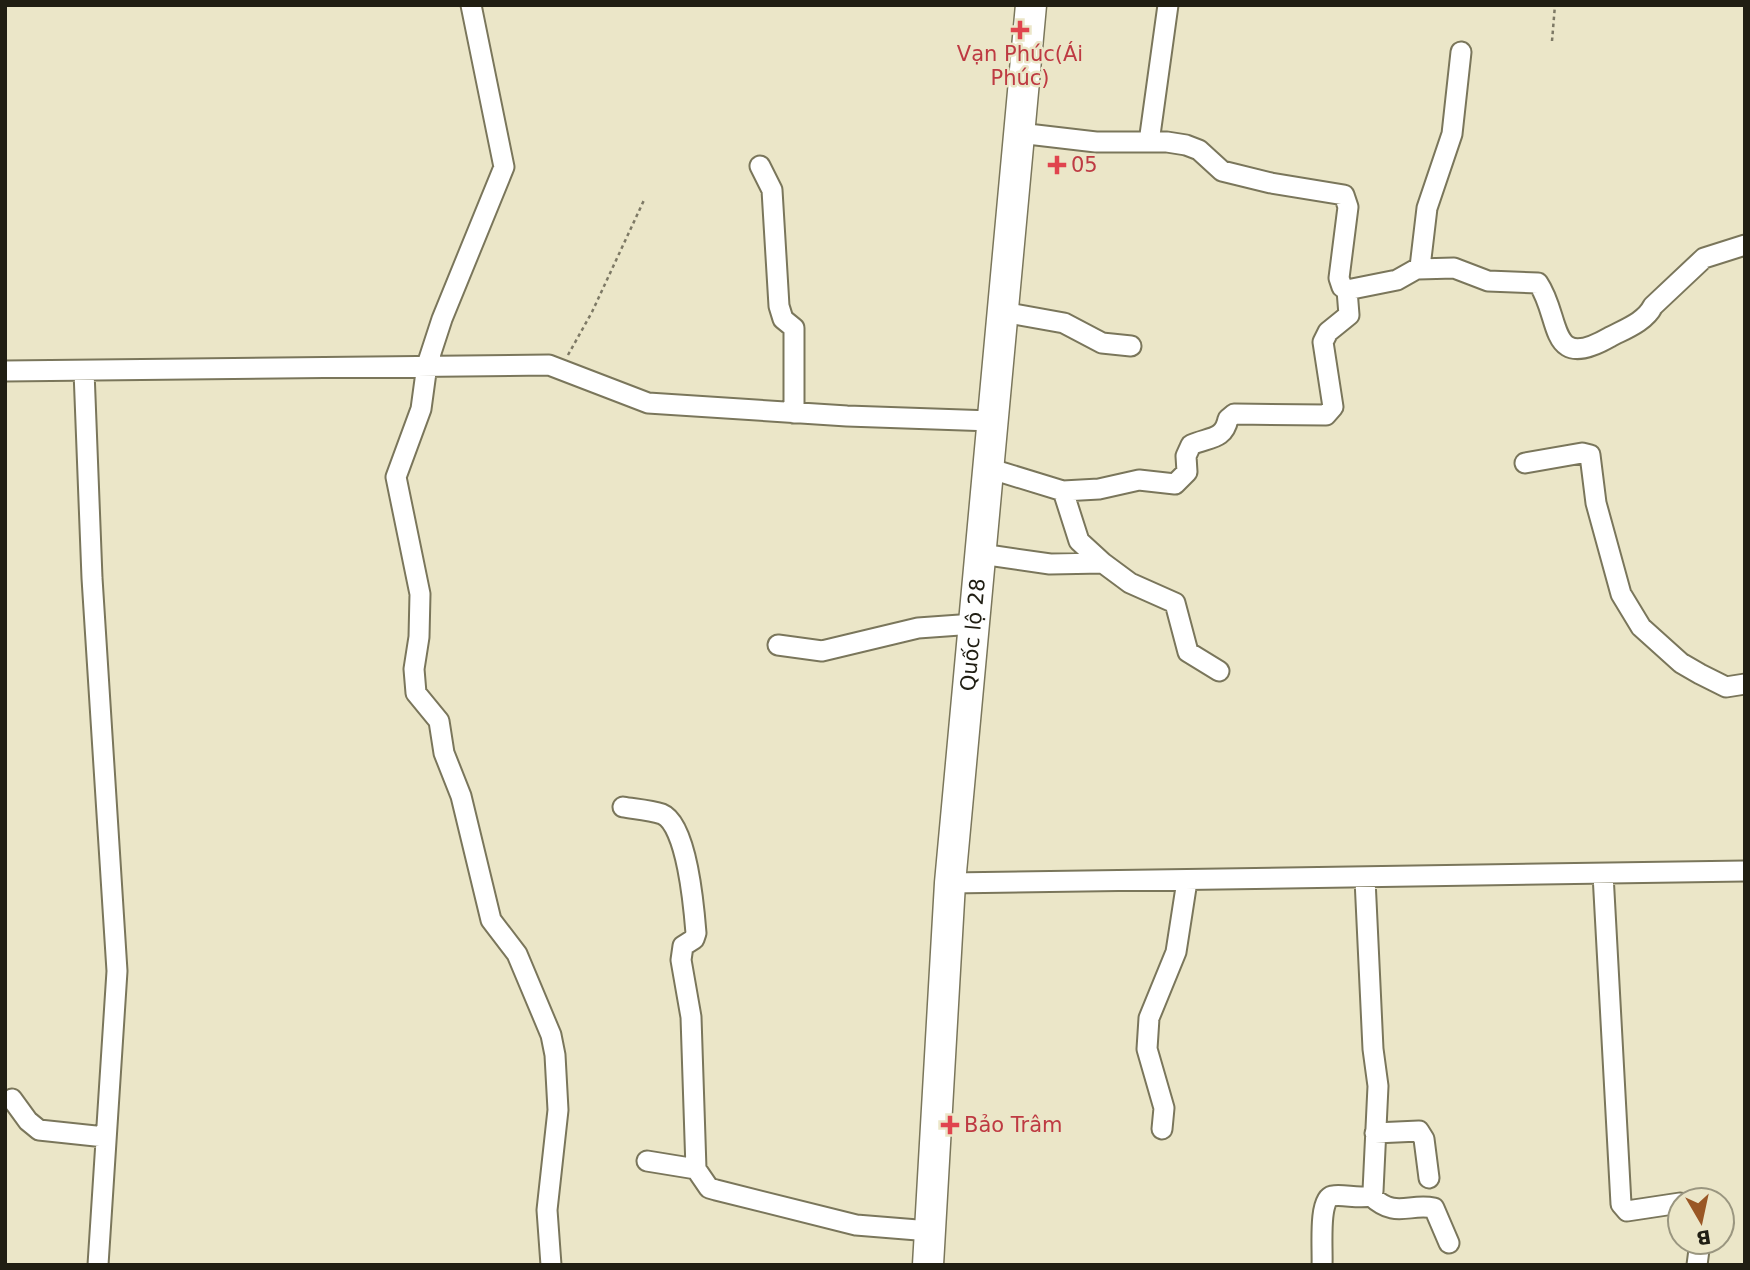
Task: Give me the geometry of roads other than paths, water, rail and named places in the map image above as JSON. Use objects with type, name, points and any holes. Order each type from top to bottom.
[{"type":"highway","name":"Quốc lộ 28","points":[[929,1265],[950,884],[1031,5]]},
{"type":"street","points":[[471,5],[504,167],[442,319],[427,365],[421,409],[396,477],[420,594],[414,683],[419,700],[439,721],[444,753],[461,796],[491,920],[517,954],[551,1035],[558,1110],[547,1210],[551,1265]]},
{"type":"street","points":[[1149,142],[1168,5]]},
{"type":"street","points":[[1418,269],[1427,208],[1452,134],[1461,52]]},
{"type":"street","points":[[1019,133],[1096,142],[1149,142],[1193,147],[1217,168],[1237,175],[1344,195],[1348,207],[1339,278],[1342,287],[1348,290],[1397,281],[1418,269],[1454,268],[1488,281],[1538,283],[1559,337],[1567,349],[1576,351],[1603,342],[1648,316],[1653,306],[1704,258],[1745,245]]},
{"type":"street","points":[[760,166],[772,190],[779,306],[783,319],[794,328],[794,413]]},
{"type":"street","points":[[988,468],[1063,491],[1099,489],[1139,480],[1175,484],[1186,472],[1186,456],[1191,444],[1217,438],[1226,430],[1228,419],[1234,414],[1326,415],[1333,407],[1323,342],[1328,332],[1349,314],[1348,290]]},
{"type":"street","points":[[1003,312],[1065,323],[1102,342],[1131,346]]},
{"type":"street","points":[[5,371],[549,365],[648,403],[794,413],[992,421]]},
{"type":"street","points":[[84,371],[92,578],[116,956],[98,1265]]},
{"type":"street","points":[[1525,463],[1581,453],[1590,456],[1596,503],[1621,594],[1641,627],[1681,663],[1700,674],[1726,687],[1745,684]]},
{"type":"street","points":[[1063,491],[1079,541],[1102,563],[1130,583],[1175,603],[1188,652],[1219,671]]},
{"type":"street","points":[[981,554],[1050,564],[1102,563]]},
{"type":"street","points":[[778,645],[822,651],[918,628],[974,624]]},
{"type":"street","points":[[623,807],[662,814],[669,819],[679,832],[684,853],[696,933],[694,939],[683,946],[681,960],[691,1017],[696,1169],[709,1188],[856,1225],[930,1231]]},
{"type":"street","points":[[950,884],[1745,871]]},
{"type":"street","points":[[1603,874],[1620,1200],[1627,1211],[1666,1205]]},
{"type":"street","points":[[1364,879],[1373,1049],[1378,1086],[1371,1196]]},
{"type":"street","points":[[1162,1129],[1164,1108],[1147,1049],[1149,1018],[1176,952],[1187,881]]},
{"type":"street","points":[[12,1099],[28,1121],[39,1130],[105,1137]]},
{"type":"street","points":[[1374,1133],[1419,1131],[1424,1139],[1429,1178]]},
{"type":"street","points":[[647,1161],[696,1169]]},
{"type":"street","points":[[1322,1265],[1322,1212],[1331,1196],[1371,1196],[1385,1208],[1397,1210],[1434,1208],[1449,1243]]},
{"type":"place","name":"Vạn Phúc(Ái Phúc)","points":[[1020,30]]},
{"type":"place","name":"05","points":[[1057,165]]},
{"type":"place","name":"Bảo Trâm","points":[[950,1125]]}]
